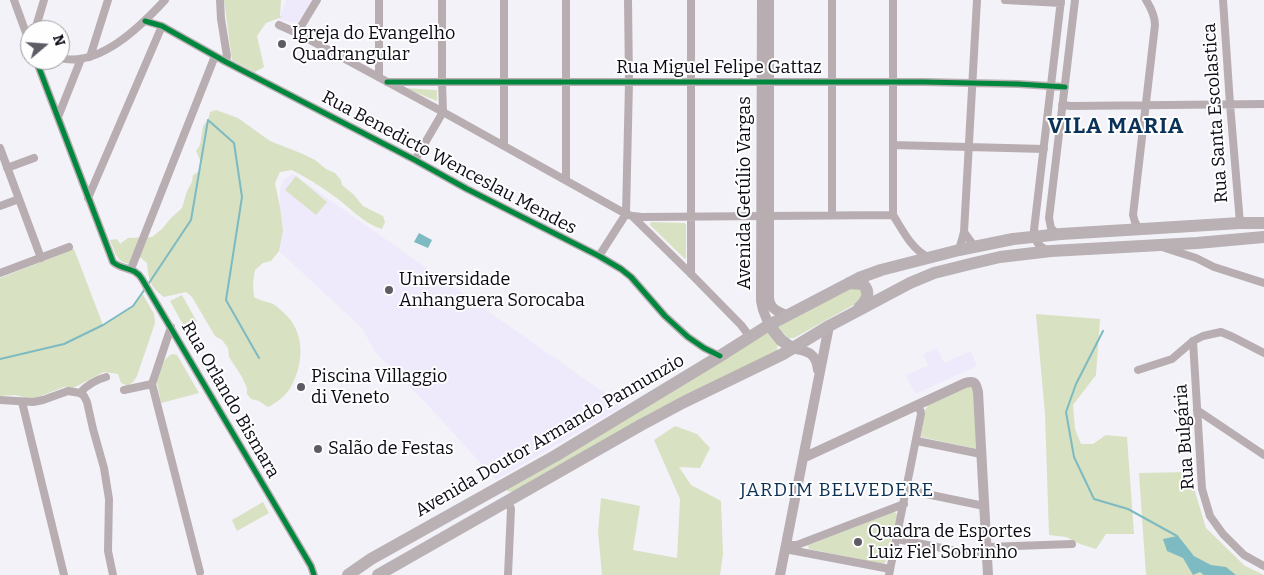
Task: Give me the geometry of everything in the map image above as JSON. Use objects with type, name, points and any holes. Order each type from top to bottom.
[{"type":"main road","points":[[1240,223],[1250,233],[1264,236]]},
{"type":"main road","name":"Avenida Doutor Armando Pannunzio","points":[[348,575],[371,559],[555,456],[769,325],[859,278],[881,270],[974,246],[1013,239],[1057,234],[1264,223]]},
{"type":"main road","name":"Avenida Doutor Armando Pannunzio","points":[[382,574],[684,402],[783,354],[829,326],[910,283],[970,264],[1000,257],[1051,250],[1197,243],[1264,236]]},
{"type":"main road","points":[[846,284],[858,283],[863,284],[867,288],[866,301],[858,310]]},
{"type":"main road","points":[[769,325],[781,340],[792,348]]},
{"type":"main road","points":[[497,488],[508,501]]},
{"type":"main road","points":[[382,574],[395,546]]},
{"type":"street","points":[[14,0],[21,20]]},
{"type":"street","points":[[38,20],[44,0]]},
{"type":"street","points":[[90,57],[108,0]]},
{"type":"street","points":[[70,59],[90,57],[123,39],[145,21],[165,0]]},
{"type":"street","points":[[220,0],[227,56],[226,62]]},
{"type":"street","points":[[297,33],[317,0]]},
{"type":"street","points":[[379,0],[379,77]]},
{"type":"street","points":[[416,160],[443,112],[442,0]]},
{"type":"street","points":[[504,0],[504,146]]},
{"type":"street","points":[[566,0],[566,180]]},
{"type":"street","points":[[599,256],[629,215],[628,0]]},
{"type":"street","points":[[691,0],[691,274]]},
{"type":"street","name":"Avenida Getúlio Vargas","points":[[762,0],[769,302],[774,309],[787,315]]},
{"type":"street","name":"Avenida Getúlio Vargas","points":[[765,82],[769,0]]},
{"type":"street","points":[[832,0],[832,215]]},
{"type":"street","points":[[894,0],[893,215],[919,251],[930,258]]},
{"type":"street","points":[[959,250],[964,232],[978,0]]},
{"type":"street","points":[[1005,0],[1061,2],[1034,230],[1034,237],[1038,245],[1051,250]]},
{"type":"street","points":[[1057,234],[1051,228],[1049,218],[1075,0]]},
{"type":"street","points":[[1139,229],[1133,215],[1155,26],[1153,12],[1146,0]]},
{"type":"street","name":"Rua Santa Escolastica","points":[[1222,0],[1240,223]]},
{"type":"street","name":"Rua Benedicto Wenceslau Mendes","points":[[145,21],[162,26],[226,62],[416,160],[467,189],[599,256],[631,277],[664,316],[688,337],[720,356]]},
{"type":"street","points":[[279,25],[379,77],[629,215],[691,274],[741,325],[750,337]]},
{"type":"street","points":[[88,198],[162,26]]},
{"type":"street","points":[[131,269],[215,56]]},
{"type":"street","points":[[58,117],[81,59]]},
{"type":"street","points":[[40,70],[88,198]]},
{"type":"street","name":"Rua Miguel Felipe Gattaz","points":[[386,82],[893,82],[1051,85],[1065,87]]},
{"type":"street","points":[[1062,105],[1264,104]]},
{"type":"street","points":[[894,146],[1044,149]]},
{"type":"street","points":[[0,148],[41,258]]},
{"type":"street","points":[[7,168],[34,158]]},
{"type":"street","name":"Rua Orlando Bismara","points":[[88,198],[113,262],[116,265],[131,269],[140,275],[311,566],[314,575]]},
{"type":"street","points":[[0,206],[19,199]]},
{"type":"street","points":[[629,215],[642,217],[893,215]]},
{"type":"street","name":"Avenida Getúlio Vargas","points":[[766,216],[761,301],[762,310],[769,325]]},
{"type":"street","points":[[964,232],[974,246]]},
{"type":"street","points":[[1196,258],[1190,252],[1190,249],[1197,243]]},
{"type":"street","points":[[1155,245],[1264,283]]},
{"type":"street","points":[[0,273],[69,248]]},
{"type":"street","points":[[780,575],[829,326]]},
{"type":"street","points":[[171,327],[152,384],[200,572]]},
{"type":"street","points":[[1138,370],[1172,359],[1193,341],[1203,336],[1221,332],[1264,353]]},
{"type":"street","name":"Rua Bulgária","points":[[1193,341],[1202,490],[1210,516],[1223,534],[1244,555],[1264,566]]},
{"type":"street","points":[[165,344],[167,342],[180,342]]},
{"type":"street","points":[[792,348],[806,351],[812,355],[817,364],[818,378]]},
{"type":"street","points":[[80,393],[86,386],[106,377]]},
{"type":"street","points":[[803,458],[965,383],[974,382],[977,384],[978,392],[988,575]]},
{"type":"street","points":[[124,390],[152,384]]},
{"type":"street","points":[[0,400],[22,402],[43,400],[68,391],[80,393],[84,396],[104,468],[109,499],[108,551],[113,575]]},
{"type":"street","points":[[22,402],[64,575]]},
{"type":"street","points":[[785,547],[890,572],[921,414],[920,409],[914,407]]},
{"type":"street","points":[[1197,410],[1264,455]]},
{"type":"street","points":[[808,431],[810,440],[817,446],[825,447]]},
{"type":"street","points":[[917,441],[981,454]]},
{"type":"street","points":[[907,490],[984,506]]},
{"type":"street","points":[[508,501],[511,508],[508,575]]},
{"type":"street","points":[[785,547],[797,545],[904,504]]},
{"type":"street","points":[[897,539],[987,552],[1072,544]]},
{"type":"street","name":"Rua Orlando Bismara","points":[[311,566],[322,575]]},
{"type":"shaded area","points":[[286,0],[312,0],[299,22],[292,22],[279,20]]},
{"type":"shaded area","name":"Universidade Anhanguera Sorocaba","points":[[293,174],[623,406],[496,480],[424,401],[375,352],[362,328],[279,251],[283,231],[280,189],[284,179]]},
{"type":"shaded area","points":[[937,348],[944,363],[971,351],[977,366],[915,394],[906,375],[928,366],[923,354]]},
{"type":"green space","points":[[224,0],[281,0],[280,16],[282,17],[266,23],[257,36],[264,67],[255,72],[232,60]]},
{"type":"green space","points":[[404,88],[437,90],[437,101]]},
{"type":"green space","points":[[216,110],[238,118],[270,141],[303,154],[335,173],[341,180],[342,185],[363,206],[383,216],[385,222],[382,229],[368,223],[337,198],[307,178],[292,170],[280,172],[275,183],[283,231],[279,251],[271,261],[263,263],[255,270],[253,283],[254,297],[279,308],[294,325],[300,343],[300,363],[289,390],[268,407],[259,401],[251,399],[247,394],[247,388],[242,377],[229,357],[228,348],[222,340],[215,336],[192,297],[186,292],[164,297],[155,289],[151,282],[147,263],[136,254],[131,264],[122,261],[117,256],[110,240],[117,239],[120,244],[128,238],[152,237],[182,208],[193,175],[200,171],[202,164],[196,151],[200,145],[203,126],[208,120],[210,112]]},
{"type":"green space","points":[[296,176],[327,202],[316,215],[285,190]]},
{"type":"green space","points":[[651,222],[686,224],[685,259],[650,225]]},
{"type":"green space","points":[[74,249],[103,325],[133,306],[142,293],[154,314],[155,323],[137,376],[128,386],[121,383],[118,374],[104,372],[73,388],[64,387],[38,397],[29,399],[15,395],[0,396],[0,278]]},
{"type":"green space","points":[[853,285],[860,285],[864,299],[794,338],[788,338],[778,327]]},
{"type":"green space","points":[[182,295],[197,322],[185,328],[170,301]]},
{"type":"green space","points":[[1036,314],[1100,319],[1096,375],[1073,405],[1075,429],[1081,444],[1093,444],[1106,435],[1127,437],[1134,534],[1106,534],[1096,549],[1066,537],[1049,535],[1045,414]]},
{"type":"green space","points":[[769,332],[780,343],[777,351],[513,492],[507,491],[506,488]]},
{"type":"green space","points":[[172,354],[177,355],[199,393],[161,403],[157,382],[158,374],[163,362]]},
{"type":"green space","points":[[966,387],[975,389],[977,449],[921,437],[925,410],[929,404]]},
{"type":"green space","points":[[675,426],[697,434],[710,448],[700,468],[679,467],[691,485],[721,501],[723,554],[720,575],[602,575],[598,532],[601,498],[640,506],[633,550],[677,558],[680,499],[654,440]]},
{"type":"green space","points":[[1189,472],[1206,528],[1245,566],[1264,575],[1146,575],[1139,473]]},
{"type":"green space","points":[[263,502],[269,513],[237,531],[232,520]]},
{"type":"green space","points":[[894,512],[897,516],[885,563],[882,564],[809,549],[808,545]]},
{"type":"water","points":[[419,233],[432,240],[428,248],[414,242]]},
{"type":"water","points":[[1177,536],[1192,555],[1211,565],[1226,567],[1236,575],[1204,575],[1200,572],[1193,575],[1183,558],[1167,551],[1163,539]]},
{"type":"waterway","points":[[208,120],[234,143],[242,197],[226,300],[259,358]]},
{"type":"waterway","points":[[149,283],[191,220],[208,120]]},
{"type":"waterway","points":[[0,359],[64,344],[103,325],[133,306],[145,289]]},
{"type":"waterway","points":[[1103,331],[1076,384],[1066,412],[1074,457],[1094,499],[1128,509],[1177,536],[1192,555]]},
{"type":"cycle path","points":[[145,21],[162,26],[226,62],[467,189],[599,256],[631,277],[665,316],[688,337],[720,356]]},
{"type":"cycle path","points":[[40,70],[113,262],[136,272],[142,279],[311,566],[314,575]]},
{"type":"cycle path","points":[[387,82],[924,82],[1065,87]]},
{"type":"place","name":"Igreja do Evangelho Quadrangular","points":[[282,44]]},
{"type":"place","name":"Universidade Anhanguera Sorocaba","points":[[389,290]]},
{"type":"place","name":"Piscina Villaggio di Veneto","points":[[301,387]]},
{"type":"place","name":"Salão de Festas","points":[[318,449]]},
{"type":"place","name":"Quadra de Esportes Luiz Fiel Sobrinho","points":[[858,542]]},
{"type":"district","name":"VILA MARIA","points":[[1116,127]]},
{"type":"district","name":"JARDIM BELVEDERE","points":[[837,491]]}]
